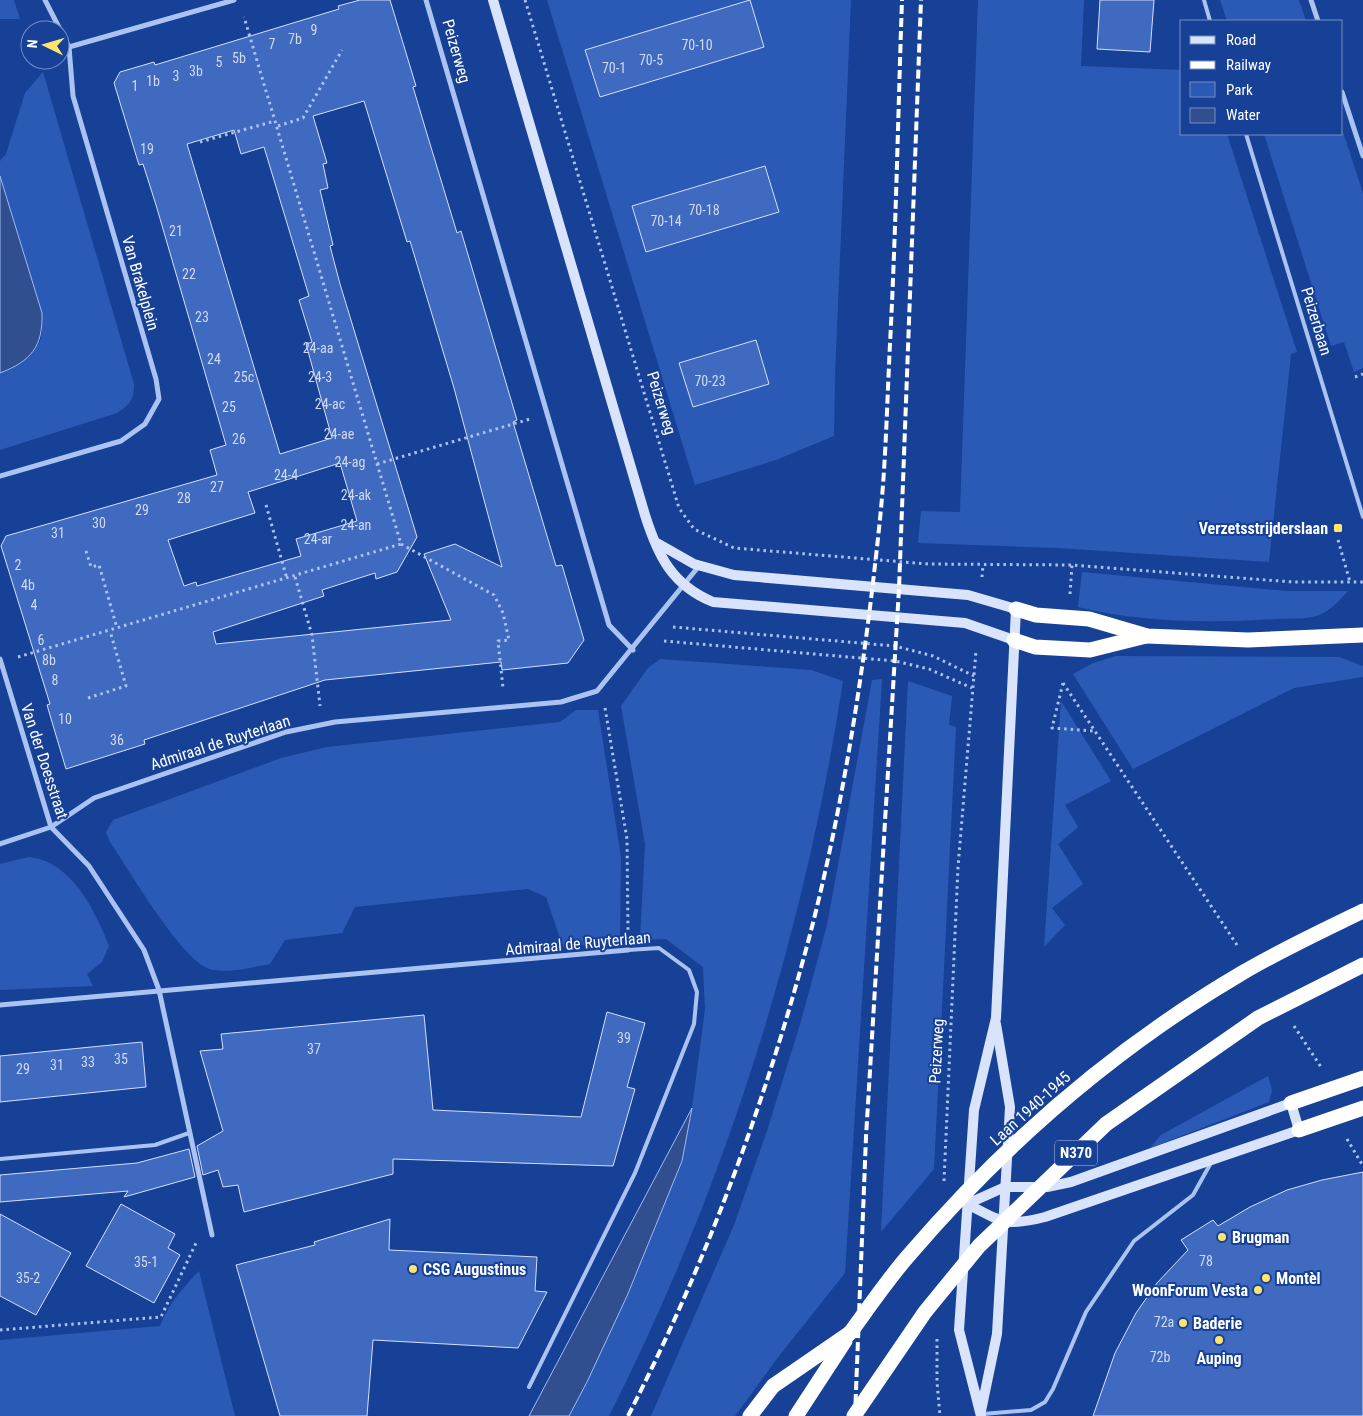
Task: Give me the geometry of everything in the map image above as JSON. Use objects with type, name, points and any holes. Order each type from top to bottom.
[{"type":"highway","points":[[1016,609],[1036,615],[1089,619],[1148,636],[1248,640],[1363,635]]},
{"type":"highway","points":[[1014,640],[1035,647],[1090,650],[1148,636]]},
{"type":"highway","name":"Laan 1940-1945","points":[[796,1416],[850,1333],[908,1256],[966,1192],[1030,1129],[1114,1059],[1159,1026],[1242,973],[1363,911]]},
{"type":"highway","name":"N370","points":[[854,1416],[925,1312],[979,1246],[1106,1124],[1258,1018],[1363,965]]},
{"type":"highway","points":[[1291,1104],[1363,1078]]},
{"type":"highway","points":[[1299,1130],[1363,1108]]},
{"type":"highway","points":[[750,1416],[773,1386],[850,1333]]},
{"type":"main road","points":[[492,0],[648,522],[662,559],[671,573],[684,586],[697,595],[714,602],[965,624],[1014,640]]},
{"type":"main road","points":[[657,543],[674,554],[700,566],[734,575],[968,595],[1016,609],[996,1018],[974,1110],[959,1330],[981,1415]]},
{"type":"main road","points":[[981,1415],[997,1334],[1010,1107],[996,1018]]},
{"type":"main road","points":[[1291,1104],[1299,1130],[1045,1217],[1003,1223],[967,1204],[1005,1187],[1047,1187],[1071,1182],[1291,1104]]},
{"type":"street","name":"Van Brakelplein","points":[[45,0],[55,20]]},
{"type":"street","points":[[70,47],[234,0]]},
{"type":"street","name":"Peizerweg","points":[[426,0],[609,625],[633,650]]},
{"type":"street","points":[[1311,0],[1318,20]]},
{"type":"street","name":"Van Brakelplein","points":[[0,476],[121,441],[145,424],[159,400],[156,379],[73,96],[70,59]]},
{"type":"street","points":[[1343,95],[1363,156]]},
{"type":"street","points":[[597,691],[633,650],[700,566]]},
{"type":"street","name":"Van der Doesstraat","points":[[0,661],[52,827],[88,866],[144,950],[158,990]]},
{"type":"street","name":"Admiraal de Ruyterlaan","points":[[0,844],[52,827],[94,798],[286,732],[322,724],[561,702],[597,691]]},
{"type":"street","name":"Admiraal de Ruyterlaan","points":[[0,1005],[628,950]]},
{"type":"street","points":[[158,990],[212,1235]]},
{"type":"lane","points":[[1204,0],[1210,20]]},
{"type":"lane","name":"Peizerbaan","points":[[1246,135],[1363,516]]},
{"type":"lane","name":"Admiraal de Ruyterlaan","points":[[528,1387],[635,1173],[694,1024],[698,992],[689,970],[659,948],[628,950]]},
{"type":"lane","points":[[0,1159],[155,1145],[189,1133]]},
{"type":"lane","points":[[981,1415],[1031,1410],[1045,1402],[1053,1389],[1086,1312],[1134,1241],[1192,1194],[1214,1159]]},
{"type":"path","name":"Peizerweg","points":[[525,0],[678,508],[694,529],[734,548],[928,564],[1072,565],[1293,582],[1363,582]]},
{"type":"path","points":[[242,9],[401,544],[494,595],[503,612],[509,640],[498,641],[505,706]]},
{"type":"path","points":[[278,126],[303,118],[342,50]]},
{"type":"path","points":[[200,142],[276,121]]},
{"type":"path","points":[[1355,377],[1363,374]]},
{"type":"path","points":[[377,464],[548,414]]},
{"type":"path","points":[[266,505],[287,579]]},
{"type":"path","points":[[1338,540],[1350,582]]},
{"type":"path","points":[[0,661],[110,631],[401,544]]},
{"type":"path","points":[[86,551],[91,567],[99,565],[118,628]]},
{"type":"path","points":[[1069,597],[1072,565]]},
{"type":"path","points":[[295,577],[312,636],[322,724]]},
{"type":"path","name":"Peizerweg","points":[[652,626],[895,646],[933,656],[974,676],[958,867],[943,1190]]},
{"type":"path","points":[[88,698],[126,686],[110,631]]},
{"type":"path","points":[[641,639],[895,661],[929,669],[972,688]]},
{"type":"path","points":[[1094,730],[1052,728],[1063,683],[1244,956]]},
{"type":"path","points":[[597,691],[607,711],[627,839],[628,950]]},
{"type":"path","points":[[1292,1023],[1318,1061],[1329,1090]]},
{"type":"path","points":[[1339,1117],[1346,1136],[1363,1166]]},
{"type":"path","points":[[0,1330],[161,1317],[196,1242],[212,1235]]},
{"type":"path","points":[[937,1336],[937,1382],[940,1416]]},
{"type":"green space","points":[[0,0],[14,0],[20,19],[0,19]]},
{"type":"green space","points":[[547,0],[851,0],[834,436],[776,460],[695,485]]},
{"type":"green space","points":[[978,0],[1084,0],[1081,66],[1180,70],[1180,135],[1227,135],[1297,352],[1291,354],[1269,562],[1058,548],[918,543],[921,511],[960,512]]},
{"type":"green space","points":[[1220,0],[1299,0],[1306,20],[1227,20]]},
{"type":"green space","points":[[43,72],[134,389],[130,401],[117,413],[0,450],[0,373],[28,356],[37,346],[42,335],[42,313],[0,176],[0,161],[6,154],[25,93]]},
{"type":"green space","points":[[1343,132],[1363,193],[1363,368],[1354,372],[1344,342],[1331,346],[1264,135],[1343,135]]},
{"type":"green space","points":[[1082,572],[1286,591],[1348,591],[1327,611],[1309,618],[1227,621],[1152,619],[1078,607]]},
{"type":"green space","points":[[1116,656],[1339,657],[1363,666],[1363,677],[1294,688],[1133,769],[1073,674],[1093,663]]},
{"type":"green space","points":[[660,659],[811,670],[843,681],[827,776],[783,965],[755,1058],[724,1149],[689,1240],[651,1329],[609,1416],[569,1416],[627,1296],[682,1161],[692,1108],[705,1009],[703,967],[666,939],[640,940],[645,844],[621,706],[648,668]]},
{"type":"green space","points":[[882,679],[845,1273],[779,1356],[735,1416],[651,1416],[734,1225],[767,1131],[801,1021],[827,925],[872,680]]},
{"type":"green space","points":[[908,681],[952,696],[949,725],[956,727],[934,1169],[881,1232]]},
{"type":"green space","points":[[1061,701],[1111,781],[1065,805],[1078,827],[1058,844],[1083,884],[1052,908],[1065,925],[1044,947]]},
{"type":"green space","points":[[576,710],[598,710],[621,857],[620,941],[563,947],[546,897],[528,889],[355,907],[342,933],[285,940],[270,964],[234,970],[213,970],[201,964],[187,952],[172,934],[110,842],[106,832],[113,820],[281,758],[327,747],[560,722]]},
{"type":"green space","points":[[29,857],[44,860],[69,877],[89,903],[96,917],[109,946],[102,962],[87,974],[93,986],[0,990],[0,864]]},
{"type":"green space","points":[[1268,1076],[1272,1090],[1269,1102],[1150,1148],[1161,1135]]},
{"type":"green space","points":[[199,1271],[235,1416],[0,1416],[0,1340],[160,1326],[176,1297]]},
{"type":"water","points":[[0,176],[42,313],[42,325],[37,344],[27,358],[0,373]]},
{"type":"water","points":[[692,1108],[682,1161],[627,1296],[587,1382],[569,1416],[529,1416]]},
{"type":"building","points":[[360,0],[390,0],[416,86],[413,87],[427,134],[457,233],[461,231],[517,420],[513,422],[556,566],[562,565],[584,640],[568,663],[502,670],[501,662],[325,680],[144,740],[145,744],[66,769],[47,705],[50,704],[1,546],[6,536],[217,475],[210,450],[226,445],[156,205],[143,164],[139,165],[114,83],[120,72],[154,62],[155,65],[339,9],[338,6]],"holes":[[[364,101],[407,242],[410,241],[454,388],[502,567],[455,544],[424,554],[451,620],[216,644],[213,632],[324,596],[322,590],[375,573],[376,579],[397,572],[417,537],[330,246],[333,245],[320,190],[328,188],[323,164],[327,163],[313,116]],[[234,130],[241,154],[264,147],[309,296],[299,300],[312,342],[306,344],[332,438],[280,454],[187,144]],[[340,463],[357,521],[296,539],[301,556],[197,586],[196,582],[184,586],[168,540],[255,513],[248,492]]]},
{"type":"building","points":[[750,0],[764,47],[600,97],[585,50]]},
{"type":"building","points":[[1100,0],[1154,0],[1150,52],[1097,49]]},
{"type":"building","points":[[765,166],[779,212],[646,252],[632,206]]},
{"type":"building","points":[[756,340],[769,384],[693,407],[679,363]]},
{"type":"building","points":[[607,1012],[645,1023],[627,1087],[635,1089],[613,1166],[393,1159],[393,1174],[244,1212],[238,1185],[223,1187],[218,1170],[203,1175],[197,1146],[223,1131],[200,1051],[223,1049],[221,1034],[424,1015],[433,1110],[581,1117]]},
{"type":"building","points":[[142,1042],[146,1087],[0,1102],[0,1056]]},
{"type":"building","points":[[189,1149],[195,1177],[124,1197],[128,1191],[0,1202],[0,1175],[137,1163]]},
{"type":"building","name":"WoonForum Vesta","points":[[1363,1172],[1363,1416],[1093,1416],[1115,1353],[1136,1313],[1157,1283],[1188,1250],[1181,1240],[1213,1220],[1218,1226],[1250,1207],[1287,1190],[1322,1180]]},
{"type":"building","points":[[121,1204],[175,1234],[168,1248],[180,1255],[154,1303],[86,1266]]},
{"type":"building","points":[[0,1214],[71,1253],[36,1315],[0,1296]]},
{"type":"building","points":[[390,1219],[389,1250],[537,1257],[535,1291],[547,1292],[518,1348],[373,1340],[367,1416],[280,1416],[236,1265],[315,1245],[314,1242]]},
{"type":"railway","points":[[628,1416],[657,1357],[710,1236],[756,1113],[796,987],[813,923],[845,773],[861,672],[882,497],[894,258],[902,0]]},
{"type":"railway","points":[[855,1416],[866,1137],[899,589],[921,0]]},
{"type":"place","name":"Verzetsstrijderslaan","points":[[1338,528]]},
{"type":"place","name":"Brugman","points":[[1222,1237]]},
{"type":"place","name":"CSG Augustinus","points":[[413,1269]]},
{"type":"place","name":"Montèl","points":[[1266,1278]]},
{"type":"place","name":"WoonForum Vesta","points":[[1258,1290]]},
{"type":"place","name":"Baderie","points":[[1183,1323]]},
{"type":"place","name":"Auping","points":[[1219,1340]]}]
